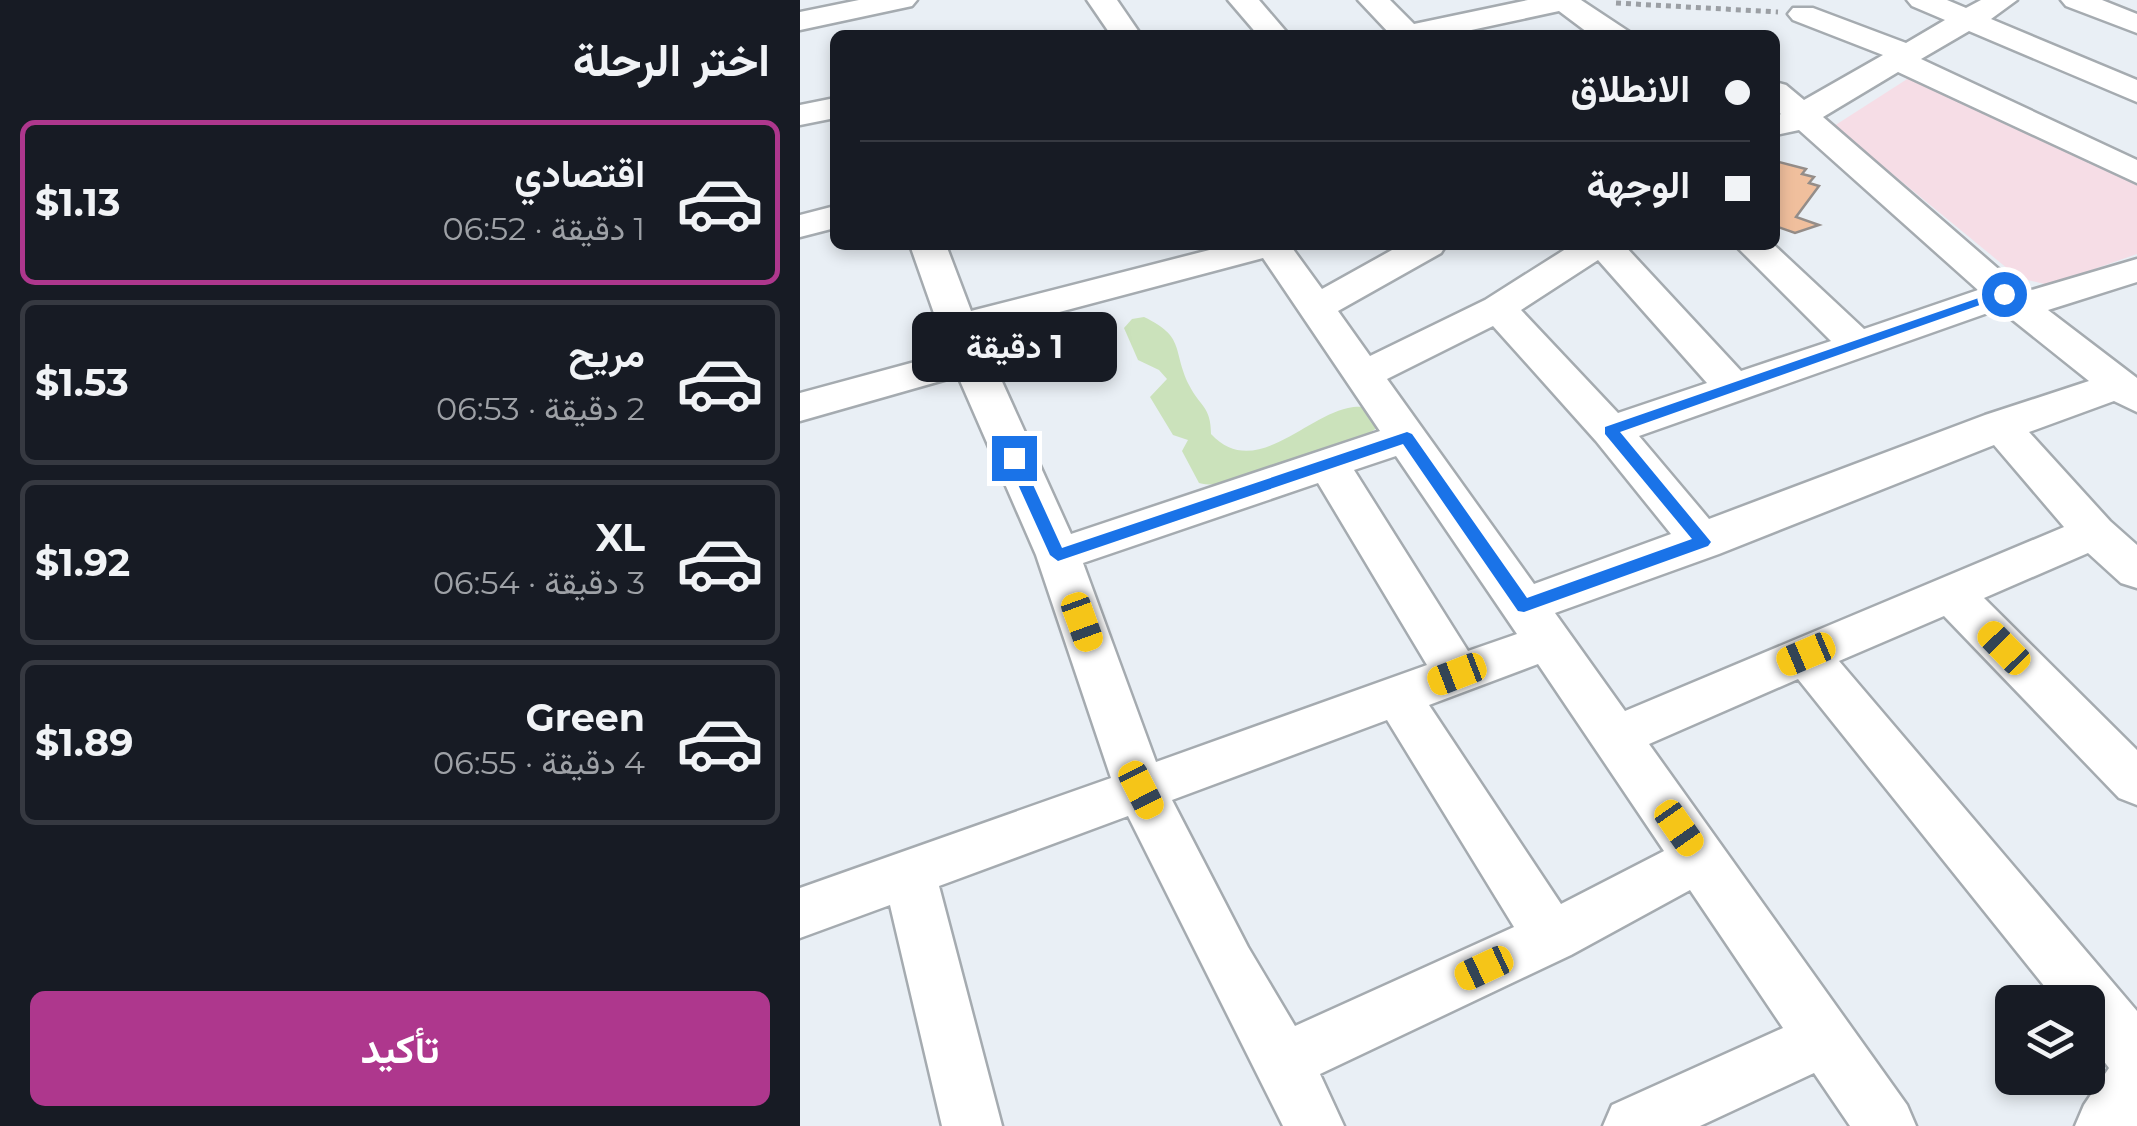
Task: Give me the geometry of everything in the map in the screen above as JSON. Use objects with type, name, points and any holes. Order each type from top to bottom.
[{"type":"street","points":[[800,20],[902,0]]},
{"type":"street","points":[[1102,0],[1123,30]]},
{"type":"street","points":[[1243,0],[1270,30]]},
{"type":"street","points":[[1373,0],[1402,30]]},
{"type":"street","points":[[1922,0],[2137,92]]},
{"type":"street","points":[[2002,0],[1902,57],[1784,112],[2129,392]]},
{"type":"street","points":[[2076,0],[2137,24]]},
{"type":"street","points":[[1431,30],[1564,1],[1606,30]]},
{"type":"street","points":[[1526,10],[1548,30]]},
{"type":"street","points":[[1800,15],[1902,57],[2137,172]]},
{"type":"street","points":[[800,115],[830,109]]},
{"type":"street","points":[[800,226],[830,218]]},
{"type":"street","points":[[930,250],[1058,555],[1141,790],[1314,1126]]},
{"type":"street","points":[[800,406],[966,343],[1256,250]]},
{"type":"street","points":[[1275,250],[1886,1126]]},
{"type":"street","points":[[1316,308],[1419,250]]},
{"type":"street","points":[[1363,375],[1498,308],[1592,250]]},
{"type":"street","points":[[1605,250],[1733,388]]},
{"type":"street","points":[[1758,250],[1857,344]]},
{"type":"street","points":[[1610,430],[1857,344],[2137,270]]},
{"type":"street","points":[[1498,308],[1610,430],[1702,542]]},
{"type":"street","points":[[800,913],[1457,674],[1536,624],[1702,542],[2000,426],[2129,392]]},
{"type":"street","points":[[2000,426],[2094,532],[2137,570]]},
{"type":"street","points":[[1058,555],[1407,438]]},
{"type":"street","points":[[1328,464],[1457,674]]},
{"type":"street","points":[[1615,737],[2094,532]]},
{"type":"street","points":[[1951,594],[2137,784]]},
{"type":"street","points":[[1806,654],[2137,1056]]},
{"type":"street","points":[[1398,697],[1551,937]]},
{"type":"street","points":[[1283,1062],[1551,937],[1700,858]]},
{"type":"street","points":[[909,873],[972,1126]]},
{"type":"street","points":[[1633,1126],[1825,1038]]},
{"type":"street","points":[[2106,1126],[2137,1079]]},
{"type":"path","points":[[1564,1],[1716,6],[1800,15]]},
{"type":"shaded area","points":[[1915,74],[2137,181],[2137,254],[2049,285],[2019,278],[1834,126]]},
{"type":"green space","points":[[1144,317],[1172,338],[1189,385],[1207,412],[1211,434],[1227,446],[1244,451],[1261,449],[1331,414],[1354,407],[1372,407],[1377,428],[1303,463],[1260,469],[1223,484],[1199,483],[1182,451],[1188,440],[1173,435],[1150,397],[1167,379],[1159,370],[1138,360],[1124,328],[1132,319]]},
{"type":"building","points":[[1780,162],[1806,169],[1802,174],[1814,177],[1809,183],[1819,186],[1796,217],[1819,225],[1795,233],[1780,228]]},
{"type":"route","points":[[1014,458],[1058,555],[1407,438],[1524,606],[1702,542],[1610,430],[2004,294]]}]
